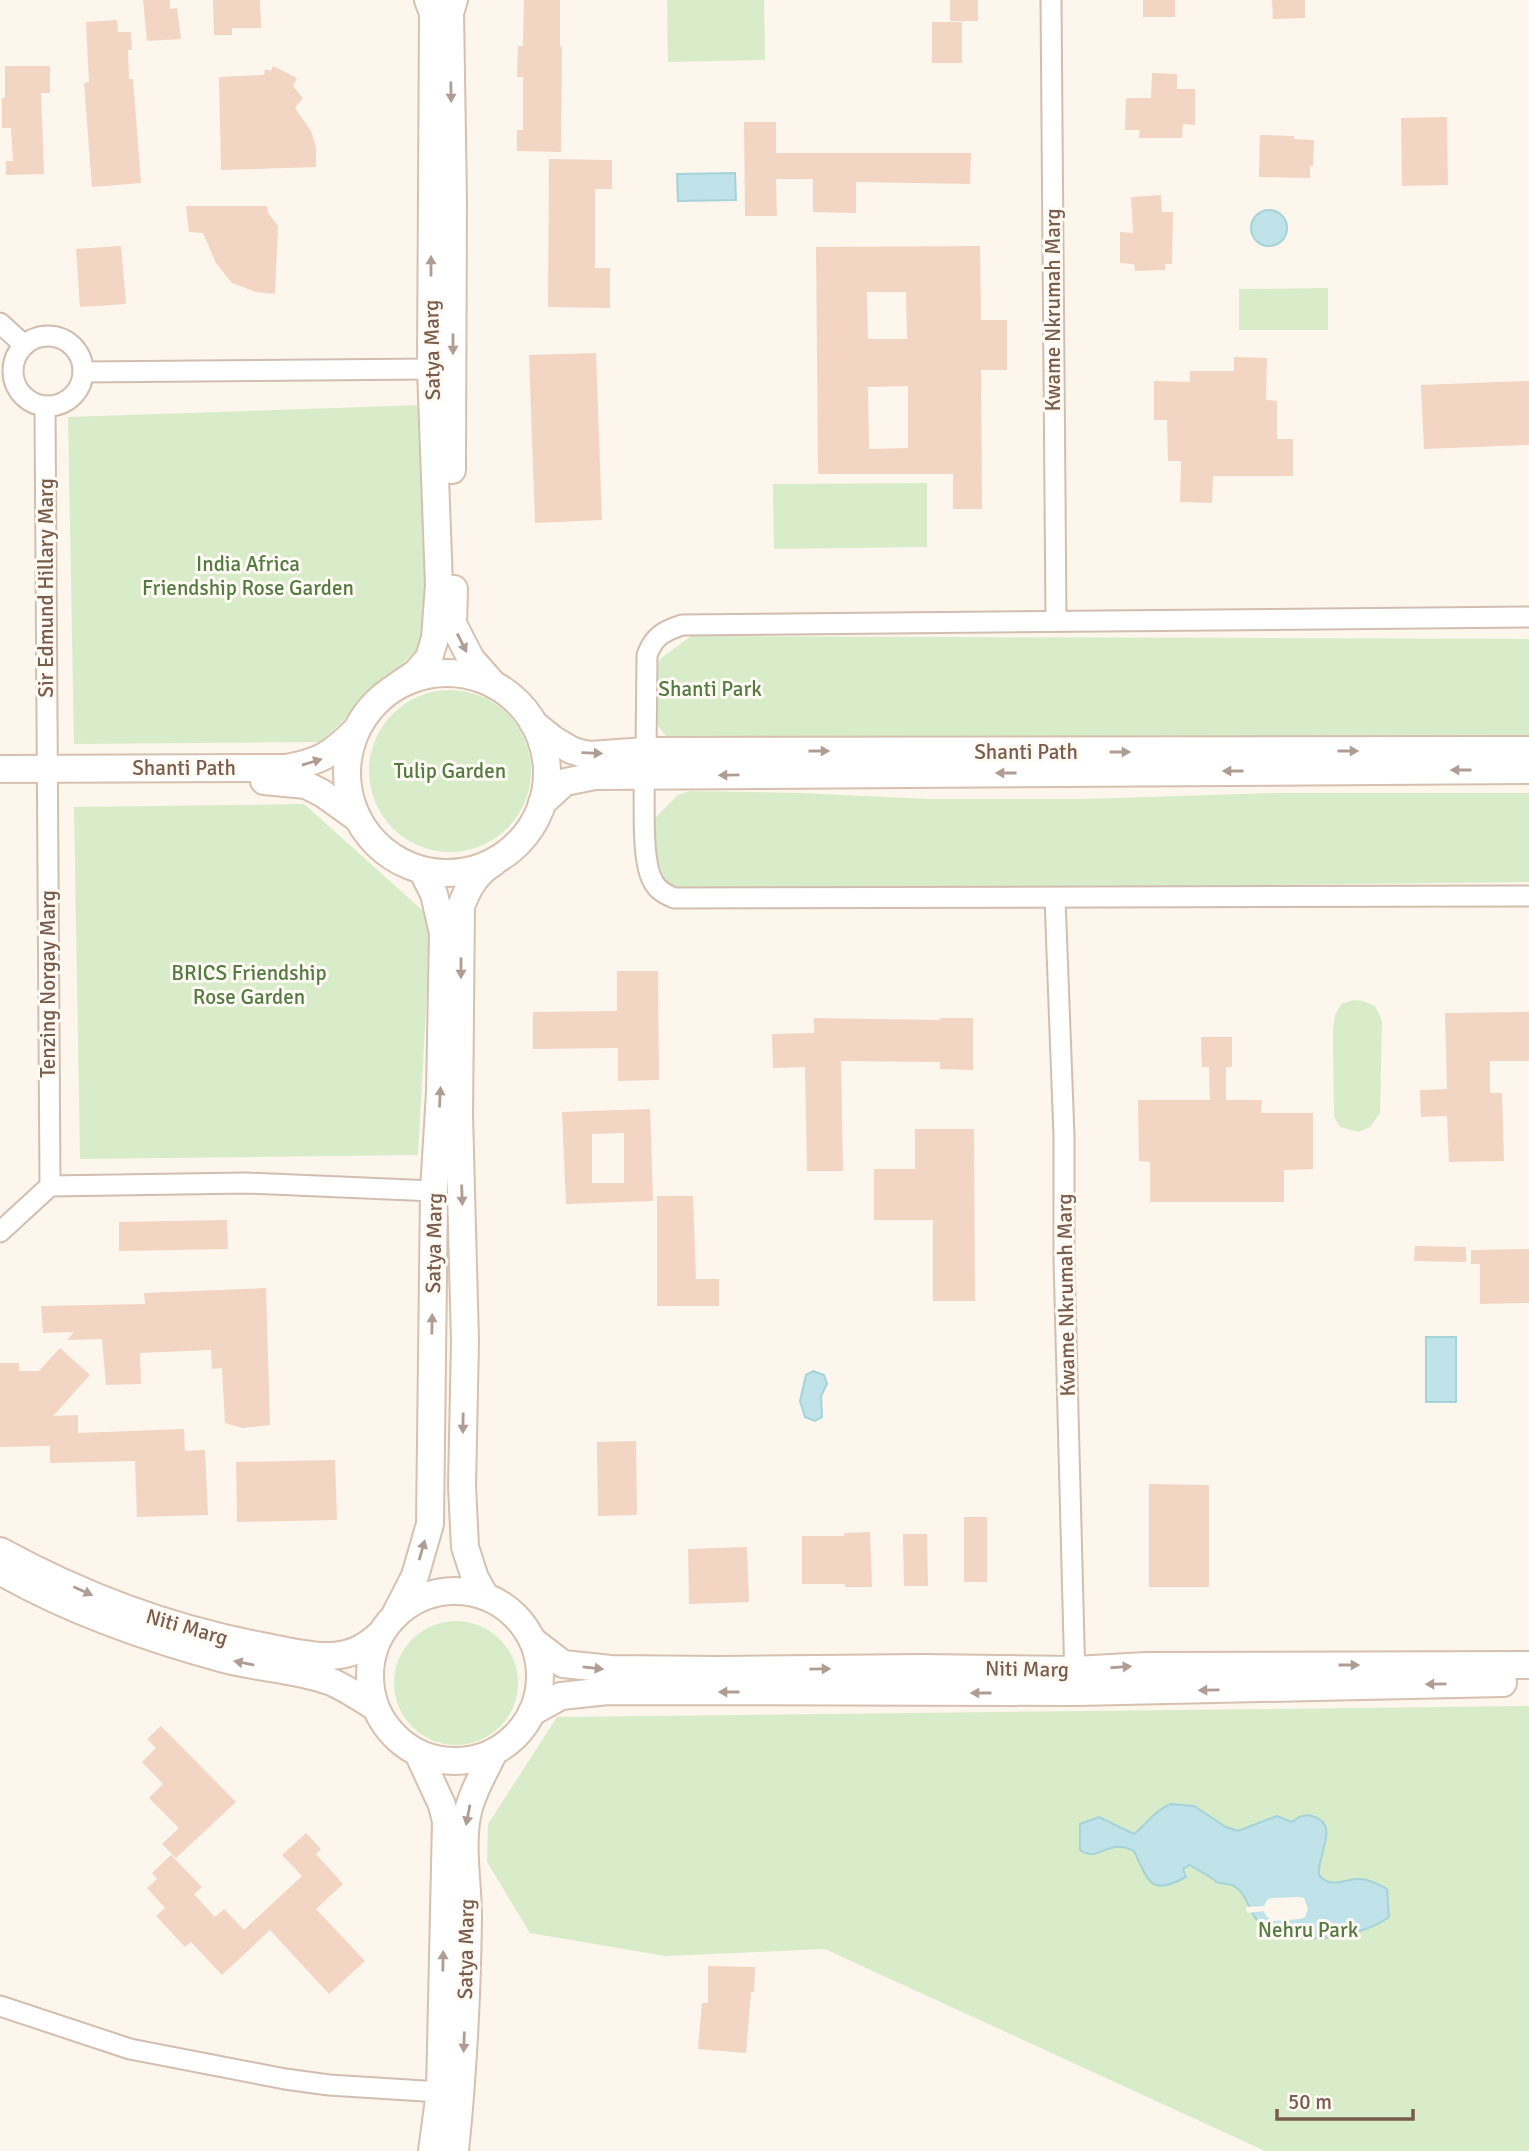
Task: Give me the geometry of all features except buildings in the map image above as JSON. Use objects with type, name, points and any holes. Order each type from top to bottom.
[{"type":"main road","name":"Satya Marg","points":[[397,686],[416,673],[429,658],[435,638],[439,585],[431,369],[433,13],[428,0]]},
{"type":"main road","name":"Satya Marg","points":[[454,0],[450,13],[453,201],[452,489],[455,551],[453,624],[471,659],[494,685]]},
{"type":"main road","points":[[429,674],[462,674],[494,685],[509,695],[523,708],[533,723],[542,742],[546,762],[542,803],[531,827],[514,847],[493,863],[458,873],[422,870],[391,857],[366,833],[357,818],[351,804],[346,774],[351,744],[362,719],[378,700],[397,686],[429,674]]},
{"type":"main road","name":"Shanti Path","points":[[533,723],[562,745],[580,753],[645,764],[1529,770]]},
{"type":"main road","name":"Shanti Path","points":[[0,781],[46,775],[286,768],[321,760],[331,754],[356,729]]},
{"type":"main road","name":"Shanti Path","points":[[542,803],[565,782],[645,764],[1529,750]]},
{"type":"main road","name":"Shanti Path","points":[[0,769],[46,775],[288,782],[306,785],[357,818]]},
{"type":"main road","name":"Satya Marg","points":[[485,1596],[475,1578],[466,1547],[463,1486],[465,1341],[459,1115],[461,906],[467,888],[485,867],[493,863]]},
{"type":"main road","name":"Satya Marg","points":[[396,1613],[415,1576],[430,1524],[434,1191],[440,1093],[443,933],[434,894],[422,870]]},
{"type":"main road","name":"Niti Marg","points":[[0,1550],[35,1570],[100,1599],[167,1623],[236,1641],[316,1656],[332,1656],[364,1648],[379,1636]]},
{"type":"main road","name":"Niti Marg","points":[[0,1571],[80,1611],[153,1638],[228,1660],[329,1681],[375,1707]]},
{"type":"main road","points":[[458,1590],[485,1596],[505,1606],[521,1622],[533,1641],[537,1655],[540,1684],[532,1712],[520,1732],[494,1752],[464,1761],[433,1759],[404,1745],[392,1734],[375,1707],[370,1689],[370,1671],[372,1653],[379,1636],[396,1613],[432,1593],[458,1590]]},
{"type":"main road","name":"Niti Marg","points":[[533,1641],[564,1664],[594,1669],[923,1668],[1075,1681],[1146,1666],[1529,1665]]},
{"type":"main road","name":"Niti Marg","points":[[532,1712],[561,1696],[608,1691],[1075,1681],[1529,1682]]},
{"type":"main road","name":"Satya Marg","points":[[432,2151],[450,2095],[468,1915],[465,1843],[467,1815],[494,1752]]},
{"type":"main road","name":"Satya Marg","points":[[418,1753],[442,1805],[446,1821],[450,2095],[455,2151]]},
{"type":"street","name":"Kwame Nkrumah Marg","points":[[1051,0],[1056,620]]},
{"type":"street","points":[[0,323],[24,345]]},
{"type":"street","points":[[45,336],[67,342],[75,350],[81,360],[83,372],[81,383],[67,401],[45,406],[24,397],[17,388],[13,366],[24,345],[45,336]]},
{"type":"street","points":[[83,372],[431,369]]},
{"type":"street","name":"Sir Edmund Hillary Marg","points":[[45,406],[46,775]]},
{"type":"street","points":[[1529,617],[682,625],[665,631],[653,640],[647,655],[645,764],[647,859],[652,880],[662,892],[674,898],[1529,896]]},
{"type":"street","name":"Tenzing Norgay Marg","points":[[46,775],[50,1186]]},
{"type":"street","name":"Kwame Nkrumah Marg","points":[[1055,898],[1064,1136],[1064,1259],[1075,1681]]},
{"type":"street","points":[[0,1232],[50,1186],[246,1184],[434,1191]]},
{"type":"street","points":[[0,2006],[130,2049],[285,2079],[450,2095]]},
{"type":"green space","points":[[667,0],[764,0],[765,60],[668,62]]},
{"type":"green space","points":[[1328,288],[1328,330],[1239,330],[1239,289]]},
{"type":"green space","name":"India Africa Friendship Rose Garden","points":[[422,405],[426,641],[321,742],[74,744],[68,417]]},
{"type":"green space","points":[[927,483],[927,547],[774,549],[773,484]]},
{"type":"green space","name":"Shanti Park","points":[[691,636],[1529,639],[1529,739],[677,743],[664,734],[656,722],[649,695],[660,659]]},
{"type":"green space","name":"Tulip Garden","points":[[450,690],[481,696],[507,714],[525,740],[531,771],[525,802],[507,828],[481,846],[450,852],[419,846],[393,828],[375,802],[369,771],[375,740],[393,714],[419,696]]},
{"type":"green space","points":[[690,791],[927,799],[1086,799],[1275,793],[1529,793],[1529,882],[674,892],[660,876],[653,860],[650,843],[651,822],[678,795]]},
{"type":"green space","name":"BRICS Friendship Rose Garden","points":[[304,804],[431,918],[418,1155],[80,1159],[74,807]]},
{"type":"green space","points":[[1353,1000],[1375,1006],[1382,1021],[1380,1113],[1370,1127],[1359,1132],[1340,1127],[1334,1117],[1335,1015],[1341,1004]]},
{"type":"green space","points":[[456,1621],[480,1625],[500,1639],[514,1659],[518,1683],[514,1707],[500,1727],[480,1741],[456,1745],[432,1741],[412,1727],[398,1707],[394,1683],[398,1659],[412,1639],[432,1625]]},
{"type":"green space","name":"Nehru Park","points":[[1529,1706],[1529,2151],[1265,2151],[825,1949],[665,1956],[530,1933],[487,1862],[488,1824],[557,1717]]},
{"type":"water","points":[[735,173],[736,200],[678,201],[677,174]]},
{"type":"water","points":[[1269,210],[1282,215],[1287,228],[1282,241],[1269,246],[1256,241],[1251,228],[1256,215]]},
{"type":"water","points":[[1426,1337],[1456,1337],[1456,1402],[1426,1402]]},
{"type":"water","points":[[813,1371],[824,1375],[827,1384],[821,1396],[822,1417],[815,1421],[805,1417],[800,1401],[806,1375]]},
{"type":"water","points":[[1171,1804],[1194,1806],[1226,1827],[1238,1831],[1277,1816],[1292,1822],[1307,1815],[1321,1820],[1325,1826],[1326,1840],[1319,1875],[1334,1883],[1364,1879],[1387,1889],[1389,1917],[1361,1931],[1343,1935],[1325,1938],[1290,1936],[1261,1924],[1253,1915],[1244,1896],[1234,1886],[1217,1882],[1190,1865],[1183,1869],[1186,1877],[1158,1886],[1148,1878],[1134,1851],[1116,1847],[1093,1854],[1080,1850],[1080,1824],[1099,1817],[1134,1834],[1156,1813]]},
{"type":"pier","points":[[1271,1898],[1304,1898],[1308,1909],[1305,1917],[1300,1919],[1273,1921],[1264,1911],[1247,1913],[1246,1907],[1264,1906]]}]
